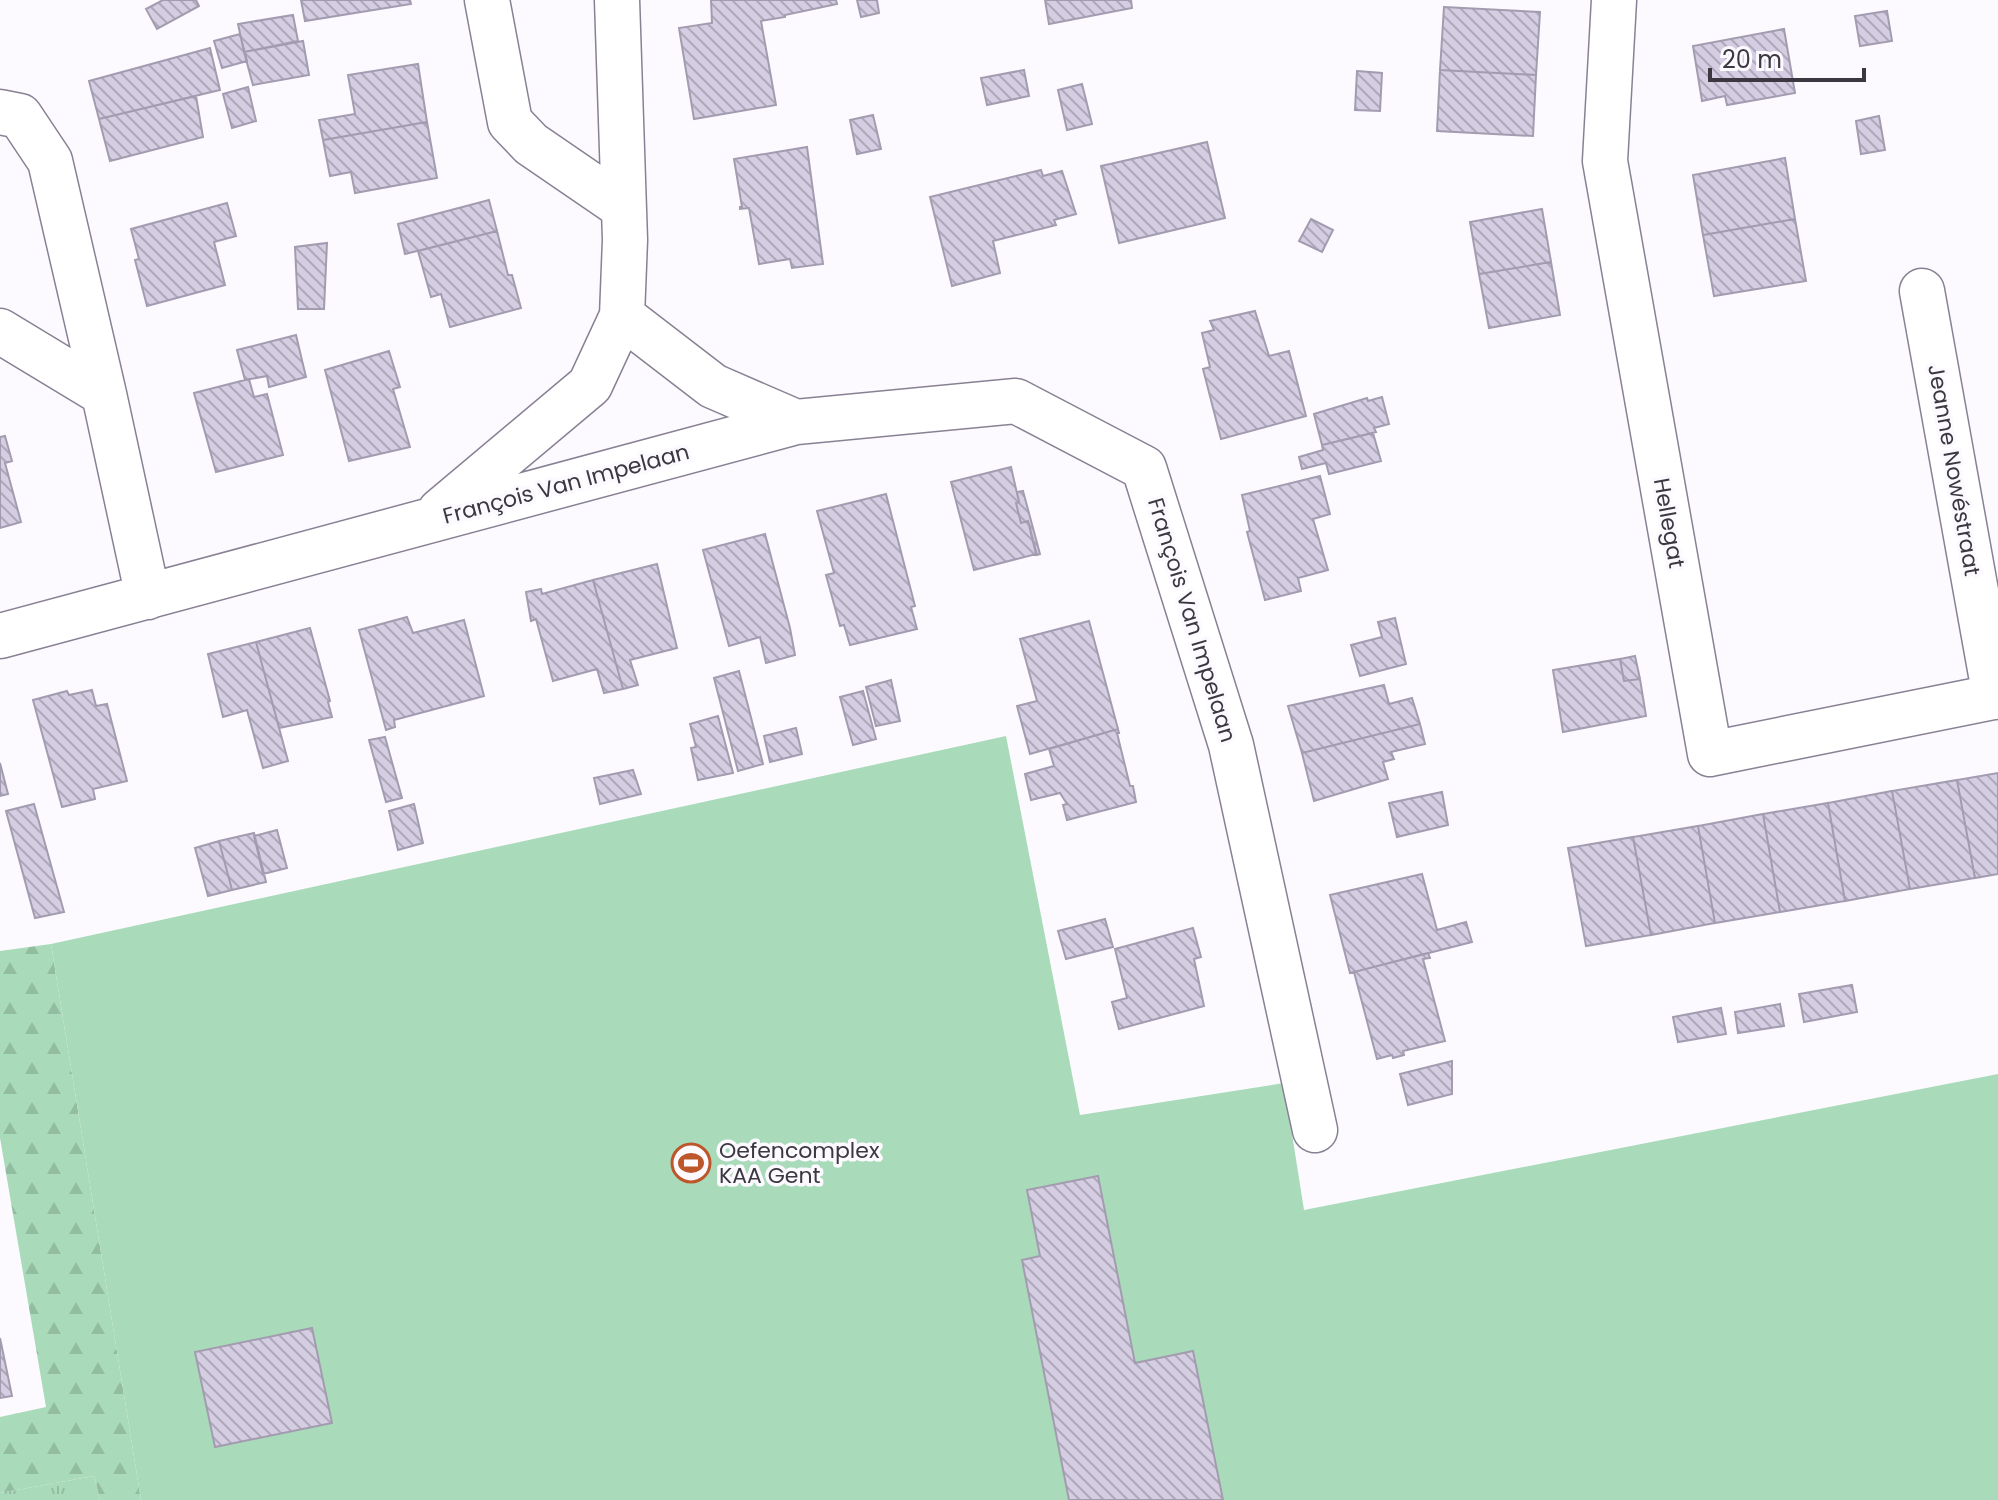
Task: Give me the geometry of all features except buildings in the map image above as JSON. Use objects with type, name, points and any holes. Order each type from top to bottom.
[{"type":"street","points":[[487,0],[510,122],[531,144],[623,207]]},
{"type":"street","name":"François Van Impelaan","points":[[429,521],[590,385],[622,316],[625,240],[617,0]]},
{"type":"street","name":"Hellegat","points":[[1614,0],[1605,161],[1710,754],[1996,697]]},
{"type":"street","points":[[0,112],[20,116],[50,161],[148,597]]},
{"type":"street","name":"Jeanne Nowéstraat","points":[[1922,291],[1996,697]]},
{"type":"street","name":"François Van Impelaan","points":[[622,316],[713,386],[796,422]]},
{"type":"street","points":[[0,331],[104,394]]},
{"type":"street","name":"François Van Impelaan","points":[[0,636],[796,422],[1016,401],[1144,468],[1231,745],[1315,1130]]},
{"type":"green space","name":"Oefencomplex KAA Gent","points":[[1006,736],[1080,1115],[1284,1083],[1304,1210],[1998,1074],[1998,1500],[141,1500],[51,944]]},
{"type":"green space","points":[[51,944],[141,1500],[100,1500],[94,1476],[0,1493],[0,1417],[46,1407],[0,1138],[0,951]]},
{"type":"green space","points":[[94,1476],[100,1500],[0,1500],[0,1493]]},
{"type":"place","name":"Oefencomplex KAA Gent","points":[[691,1163]]}]
